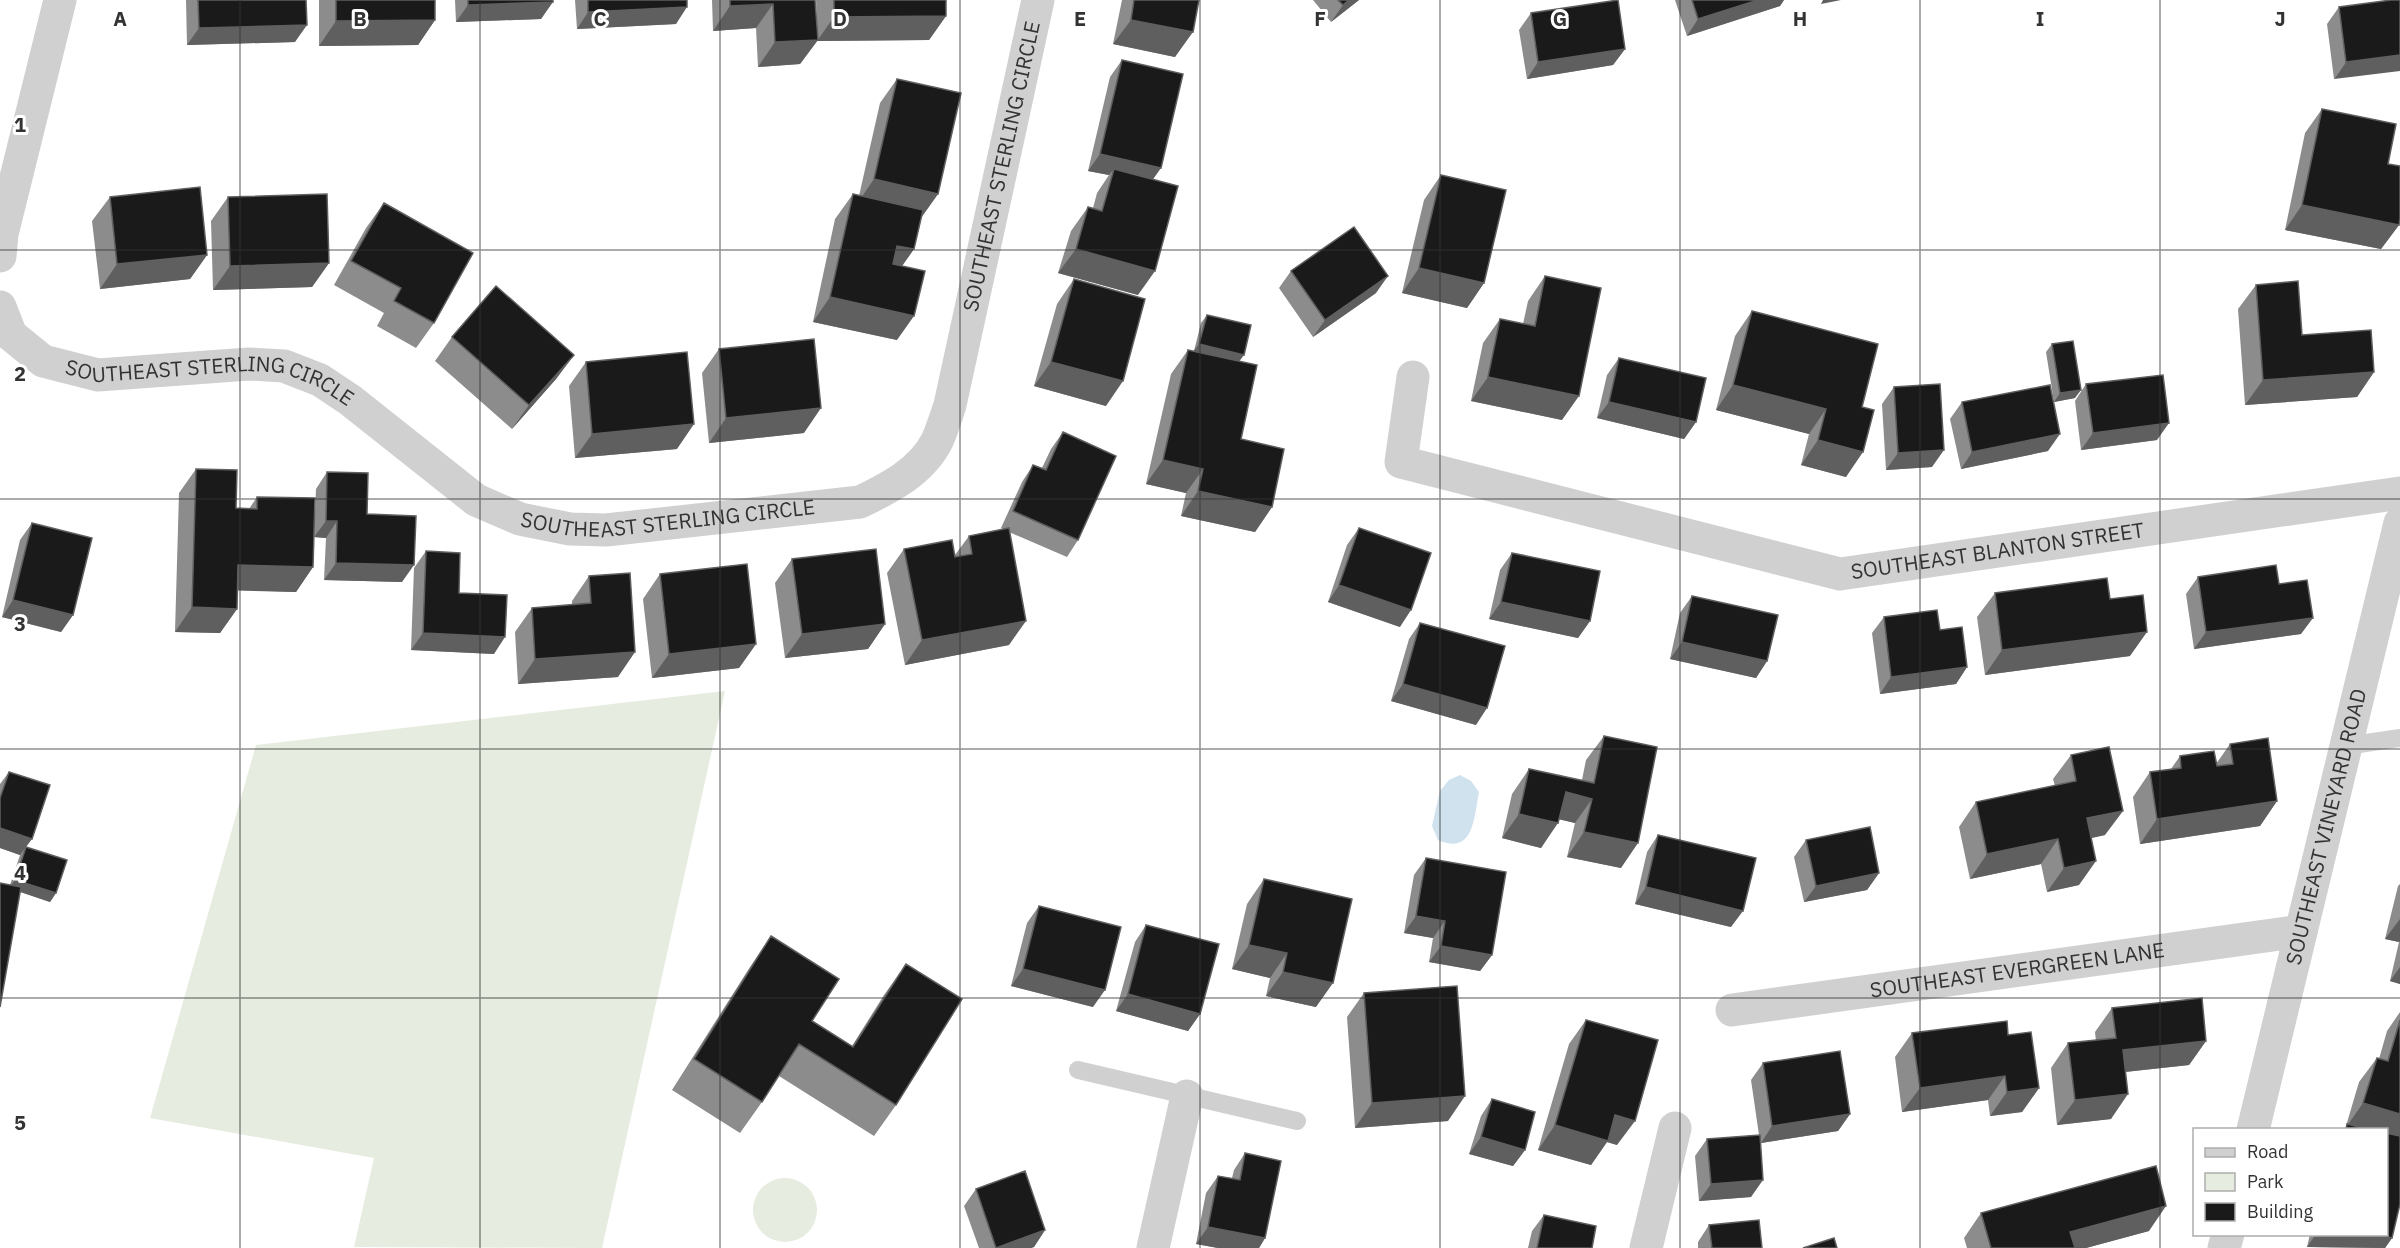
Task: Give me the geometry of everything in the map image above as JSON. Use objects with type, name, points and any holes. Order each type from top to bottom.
[{"type":"street","points":[[0,256],[2,234],[60,0]]},
{"type":"street","name":"SOUTHEAST STERLING CIRCLE","points":[[0,307],[11,335],[43,361],[98,375],[249,364],[284,366],[311,376],[350,400],[476,500],[520,519],[570,529],[606,530],[860,502],[892,487],[916,468],[936,443],[950,405],[1038,0]]},
{"type":"street","name":"SOUTHEAST BLANTON STREET","points":[[1413,377],[1401,462],[1840,574],[2400,493]]},
{"type":"street","name":"SOUTHEAST VINEYARD ROAD","points":[[2253,1128],[2400,524]]},
{"type":"street","name":"SOUTHEAST EVERGREEN LANE","points":[[1732,1010],[2301,931]]},
{"type":"street","points":[[1153,1248],[1187,1096]]},
{"type":"street","points":[[1646,1248],[1675,1128]]},
{"type":"lane","points":[[2346,746],[2400,738]]},
{"type":"lane","points":[[1078,1070],[1297,1121]]},
{"type":"green space","points":[[725,691],[602,1248],[354,1247],[374,1158],[150,1118],[256,745]]},
{"type":"green space","points":[[779,1178],[791,1178],[808,1187],[815,1198],[817,1210],[815,1222],[808,1233],[791,1242],[779,1242],[767,1237],[758,1228],[753,1216],[753,1204],[758,1192],[767,1183]]},
{"type":"water","points":[[1460,775],[1471,781],[1479,792],[1470,831],[1459,843],[1450,844],[1438,840],[1432,826],[1440,791],[1449,780]]},
{"type":"building","points":[[198,0],[306,0],[307,25],[199,28]]},
{"type":"building","points":[[336,0],[435,0],[435,20],[336,21]]},
{"type":"building","points":[[468,0],[553,0],[553,2],[468,5]]},
{"type":"building","points":[[588,0],[687,0],[687,7],[588,12]]},
{"type":"building","points":[[730,0],[815,0],[818,40],[775,42],[773,4],[730,6]]},
{"type":"building","points":[[834,0],[946,0],[946,16],[834,17]]},
{"type":"building","points":[[1134,0],[1199,0],[1193,32],[1131,20]]},
{"type":"building","points":[[1338,0],[1349,0],[1343,5]]},
{"type":"building","points":[[1618,0],[1625,49],[1538,62],[1531,13]]},
{"type":"building","points":[[1692,0],[1758,0],[1698,19]]},
{"type":"building","points":[[2400,0],[2400,55],[2346,62],[2339,7]]},
{"type":"building","points":[[1122,60],[1183,74],[1161,168],[1100,154]]},
{"type":"building","points":[[897,79],[961,93],[938,194],[874,179]]},
{"type":"building","points":[[2322,109],[2396,124],[2388,164],[2400,166],[2399,225],[2302,205]]},
{"type":"building","points":[[1114,169],[1178,186],[1155,271],[1076,249],[1088,207],[1102,211]]},
{"type":"building","points":[[1441,175],[1506,190],[1484,283],[1419,268]]},
{"type":"building","points":[[200,187],[207,255],[117,264],[110,197]]},
{"type":"building","points":[[327,194],[329,263],[230,266],[228,197]]},
{"type":"building","points":[[853,194],[923,210],[914,249],[897,246],[893,264],[925,271],[914,316],[830,297]]},
{"type":"building","points":[[384,203],[473,253],[434,323],[394,301],[401,288],[351,261]]},
{"type":"building","points":[[1354,227],[1388,276],[1325,320],[1291,271]]},
{"type":"building","points":[[1545,276],[1601,288],[1579,396],[1488,377],[1500,319],[1535,326]]},
{"type":"building","points":[[1074,279],[1145,299],[1123,381],[1051,362]]},
{"type":"building","points":[[2298,281],[2302,335],[2371,330],[2374,372],[2263,380],[2256,285]]},
{"type":"building","points":[[496,286],[574,355],[529,405],[452,337]]},
{"type":"building","points":[[1752,311],[1878,344],[1862,407],[1874,410],[1863,452],[1818,440],[1826,409],[1733,385]]},
{"type":"building","points":[[1207,315],[1251,325],[1244,355],[1199,344]]},
{"type":"building","points":[[814,339],[821,408],[726,418],[719,349]]},
{"type":"building","points":[[2073,341],[2081,390],[2060,393],[2052,344]]},
{"type":"building","points":[[1188,350],[1257,365],[1241,439],[1284,449],[1272,507],[1198,491],[1203,469],[1163,460]]},
{"type":"building","points":[[687,352],[694,424],[592,434],[586,362]]},
{"type":"building","points":[[1619,358],[1706,378],[1696,422],[1609,402]]},
{"type":"building","points":[[2163,375],[2169,423],[2093,433],[2086,384]]},
{"type":"building","points":[[1940,384],[1944,450],[1898,453],[1894,387]]},
{"type":"building","points":[[2050,385],[2060,434],[1972,452],[1962,402]]},
{"type":"building","points":[[1063,432],[1116,456],[1078,540],[1013,511],[1033,465],[1046,470]]},
{"type":"building","points":[[196,469],[237,470],[236,508],[257,509],[257,497],[315,498],[313,567],[238,565],[237,609],[192,607]]},
{"type":"building","points":[[327,472],[368,473],[367,514],[416,516],[414,565],[336,563],[337,521],[326,521]]},
{"type":"building","points":[[32,523],[92,538],[73,615],[13,600]]},
{"type":"building","points":[[1009,528],[1026,621],[922,640],[904,549],[952,540],[955,557],[972,554],[969,536]]},
{"type":"building","points":[[1359,528],[1431,553],[1411,610],[1339,585]]},
{"type":"building","points":[[876,549],[885,624],[802,634],[792,559]]},
{"type":"building","points":[[426,551],[460,553],[459,593],[507,595],[505,637],[423,633]]},
{"type":"building","points":[[1512,553],[1600,571],[1590,621],[1501,602]]},
{"type":"building","points":[[747,564],[756,644],[669,654],[660,574]]},
{"type":"building","points":[[2276,565],[2279,584],[2307,580],[2313,618],[2206,632],[2198,577]]},
{"type":"building","points":[[630,573],[635,652],[535,659],[532,608],[591,603],[589,576]]},
{"type":"building","points":[[2107,578],[2110,599],[2143,595],[2147,632],[2002,650],[1995,593]]},
{"type":"building","points":[[1692,596],[1778,615],[1767,661],[1682,642]]},
{"type":"building","points":[[1937,610],[1940,630],[1962,627],[1967,667],[1891,677],[1884,617]]},
{"type":"building","points":[[1420,623],[1505,646],[1487,708],[1403,684]]},
{"type":"building","points":[[1604,736],[1657,747],[1638,843],[1584,832],[1592,799],[1566,792],[1558,823],[1519,814],[1529,769],[1594,783]]},
{"type":"building","points":[[2268,738],[2277,801],[2157,819],[2150,772],[2181,768],[2180,756],[2214,751],[2217,766],[2233,764],[2230,744]]},
{"type":"building","points":[[2109,747],[2123,811],[2087,818],[2096,861],[2064,868],[2058,839],[1987,854],[1976,802],[2076,781],[2071,755]]},
{"type":"building","points":[[9,772],[50,785],[32,839],[0,828],[0,798]]},
{"type":"building","points":[[1870,827],[1879,873],[1816,886],[1806,840]]},
{"type":"building","points":[[1658,835],[1756,858],[1743,911],[1646,887]]},
{"type":"building","points":[[26,847],[67,860],[56,893],[15,880]]},
{"type":"building","points":[[1426,858],[1506,872],[1492,955],[1441,946],[1445,921],[1416,916]]},
{"type":"building","points":[[1264,879],[1352,899],[1333,983],[1283,972],[1287,953],[1249,945]]},
{"type":"building","points":[[0,883],[21,887],[0,1007]]},
{"type":"building","points":[[1039,906],[1121,927],[1105,990],[1023,969]]},
{"type":"building","points":[[1146,925],[1219,944],[1200,1014],[1128,994]]},
{"type":"building","points":[[771,936],[839,979],[812,1021],[853,1047],[906,964],[962,999],[896,1105],[799,1044],[762,1102],[694,1059]]},
{"type":"building","points":[[1457,986],[1465,1096],[1372,1103],[1364,993]]},
{"type":"building","points":[[2202,998],[2206,1041],[2123,1050],[2128,1094],[2075,1100],[2068,1043],[2116,1038],[2112,1008]]},
{"type":"building","points":[[1586,1020],[1658,1040],[1635,1121],[1615,1115],[1608,1141],[1555,1125]]},
{"type":"building","points":[[2400,1020],[2400,1114],[2363,1103],[2377,1058],[2388,1061]]},
{"type":"building","points":[[2007,1021],[2008,1035],[2031,1032],[2039,1088],[2007,1092],[2005,1076],[1920,1088],[1912,1033]]},
{"type":"building","points":[[1840,1051],[1850,1114],[1772,1126],[1763,1063]]},
{"type":"building","points":[[1492,1099],[1535,1112],[1525,1150],[1481,1137]]},
{"type":"building","points":[[2347,1124],[2362,1128],[2346,1128]]},
{"type":"building","points":[[2388,1133],[2400,1136],[2400,1204],[2392,1238],[2384,1236],[2388,1236]]},
{"type":"building","points":[[1760,1135],[1763,1180],[1711,1184],[1707,1139]]},
{"type":"building","points":[[1245,1153],[1281,1161],[1265,1238],[1208,1227],[1218,1176],[1240,1180]]},
{"type":"building","points":[[2156,1166],[2166,1206],[2070,1232],[2075,1248],[1991,1248],[1981,1213]]},
{"type":"building","points":[[1025,1171],[1045,1230],[996,1248],[976,1189]]},
{"type":"building","points":[[1544,1215],[1596,1226],[1592,1248],[1537,1248]]},
{"type":"building","points":[[1759,1220],[1762,1248],[1712,1248],[1709,1225]]},
{"type":"building","points":[[1834,1238],[1837,1248],[1803,1248]]}]
